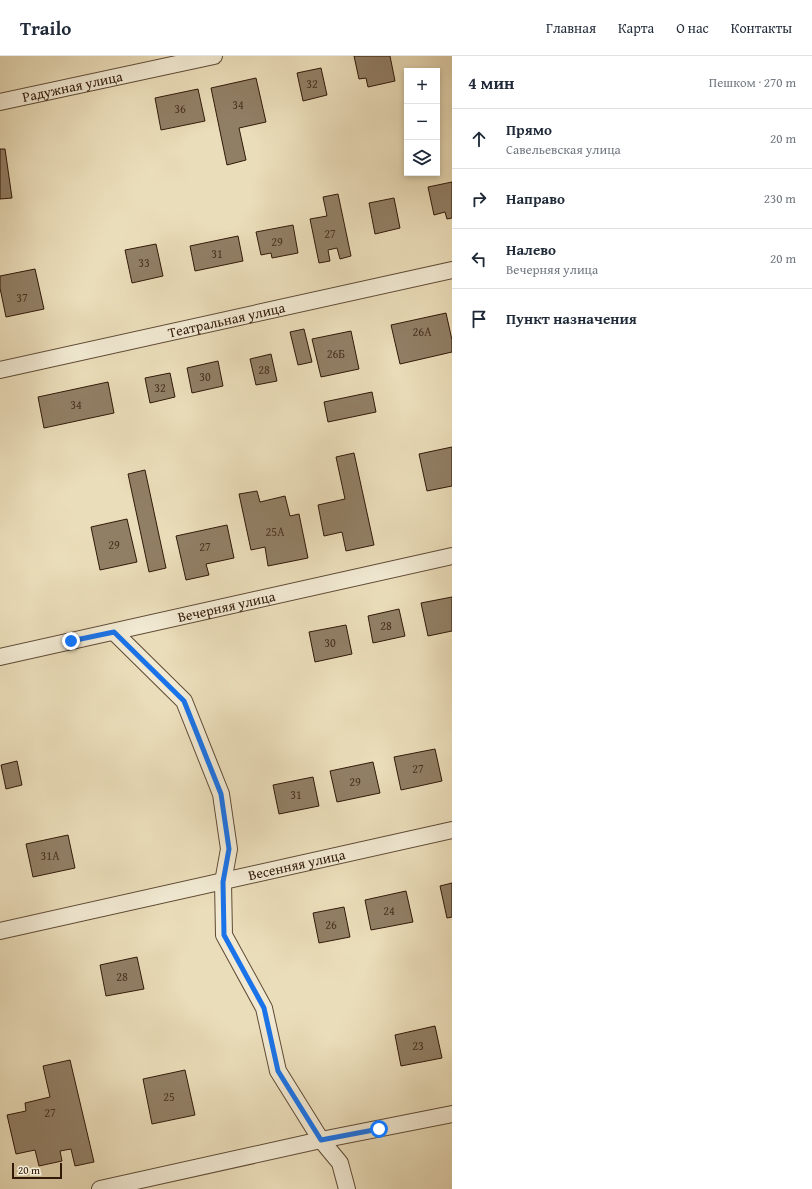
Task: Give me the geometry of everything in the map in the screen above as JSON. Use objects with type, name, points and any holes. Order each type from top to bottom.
[{"type":"street","name":"Радужная улица","points":[[0,102],[214,56]]},
{"type":"street","name":"Театральная улица","points":[[0,370],[452,270]]},
{"type":"street","name":"Вечерняя улица","points":[[0,657],[452,556]]},
{"type":"street","points":[[114,632],[184,701],[221,794],[229,849],[223,882],[224,935],[264,1008],[278,1071],[321,1140],[340,1163],[347,1189]]},
{"type":"street","name":"Весенняя улица","points":[[0,931],[452,830]]},
{"type":"street","points":[[100,1189],[321,1140],[452,1114]]},
{"type":"building","points":[[354,56],[390,56],[395,81],[368,87],[366,78],[359,79]]},
{"type":"building","points":[[321,68],[327,95],[303,101],[297,73]]},
{"type":"building","points":[[256,78],[266,122],[239,128],[246,160],[227,165],[211,88]]},
{"type":"building","points":[[198,89],[205,121],[161,130],[155,98]]},
{"type":"building","points":[[0,149],[5,149],[12,198],[0,199]]},
{"type":"building","points":[[452,182],[452,218],[447,219],[445,212],[434,215],[428,187]]},
{"type":"building","points":[[338,194],[351,256],[340,259],[337,248],[328,250],[330,261],[319,263],[310,219],[327,216],[323,197]]},
{"type":"building","points":[[394,198],[400,228],[375,234],[369,203]]},
{"type":"building","points":[[293,225],[298,253],[272,258],[271,253],[261,255],[256,232]]},
{"type":"building","points":[[238,236],[243,261],[195,271],[190,246]]},
{"type":"building","points":[[156,244],[163,276],[132,283],[125,250]]},
{"type":"building","points":[[35,269],[44,309],[6,317],[0,288],[0,276]]},
{"type":"building","points":[[446,313],[452,340],[452,352],[400,364],[391,325]]},
{"type":"building","points":[[304,329],[312,362],[298,365],[290,332]]},
{"type":"building","points":[[351,331],[359,369],[321,377],[312,339]]},
{"type":"building","points":[[271,354],[277,381],[256,385],[250,359]]},
{"type":"building","points":[[218,361],[223,386],[192,393],[187,368]]},
{"type":"building","points":[[170,373],[175,397],[150,403],[145,378]]},
{"type":"building","points":[[108,382],[114,413],[44,428],[38,397]]},
{"type":"building","points":[[372,392],[376,412],[328,422],[324,402]]},
{"type":"building","points":[[452,447],[452,486],[427,491],[419,454]]},
{"type":"building","points":[[354,453],[374,545],[346,551],[342,532],[324,536],[318,505],[345,499],[336,457]]},
{"type":"building","points":[[145,470],[166,568],[149,572],[128,474]]},
{"type":"building","points":[[257,491],[260,502],[285,496],[290,516],[299,514],[308,558],[268,566],[265,547],[251,550],[239,494]]},
{"type":"building","points":[[127,519],[137,562],[100,570],[91,527]]},
{"type":"building","points":[[227,525],[234,558],[206,564],[209,575],[186,580],[176,536]]},
{"type":"building","points":[[452,597],[452,631],[428,636],[421,603]]},
{"type":"building","points":[[399,609],[405,636],[373,643],[368,616]]},
{"type":"building","points":[[346,625],[352,654],[315,662],[309,632]]},
{"type":"building","points":[[435,749],[442,781],[401,790],[394,757]]},
{"type":"building","points":[[17,761],[22,785],[6,789],[1,765]]},
{"type":"building","points":[[373,762],[380,793],[337,802],[330,771]]},
{"type":"building","points":[[313,777],[319,806],[279,814],[273,785]]},
{"type":"building","points":[[68,835],[75,868],[33,877],[26,844]]},
{"type":"building","points":[[452,883],[452,917],[447,918],[440,886]]},
{"type":"building","points":[[406,891],[413,922],[371,930],[365,900]]},
{"type":"building","points":[[344,907],[350,937],[319,943],[313,913]]},
{"type":"building","points":[[137,957],[144,989],[106,996],[100,965]]},
{"type":"building","points":[[435,1026],[442,1058],[401,1066],[395,1035]]},
{"type":"building","points":[[70,1060],[94,1162],[75,1166],[71,1149],[60,1151],[62,1161],[39,1166],[35,1150],[16,1154],[7,1115],[26,1111],[25,1103],[50,1097],[43,1066]]},
{"type":"building","points":[[185,1070],[195,1115],[152,1124],[143,1079]]},
{"type":"route","points":[[71,641],[114,632],[184,701],[221,794],[229,849],[223,882],[224,935],[264,1008],[278,1071],[321,1140],[379,1129]]}]
